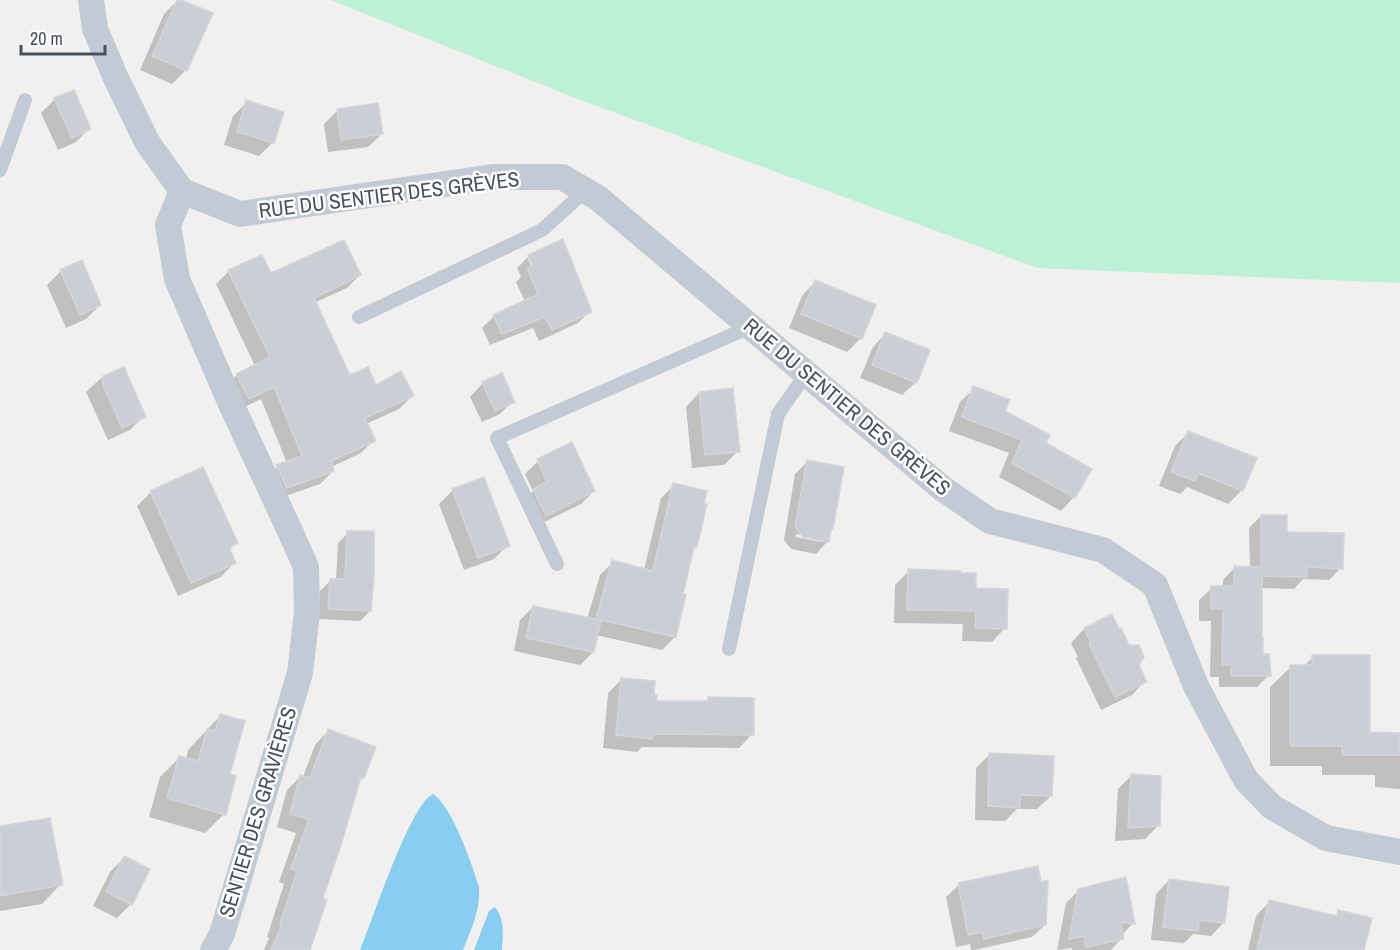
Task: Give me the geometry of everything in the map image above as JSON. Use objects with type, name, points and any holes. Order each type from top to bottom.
[{"type":"street","points":[[91,0],[95,29],[115,76],[147,142],[182,191]]},
{"type":"street","name":"RUE DU SENTIER DES GRÈVES","points":[[182,191],[240,214],[493,177],[562,177],[598,198],[943,489],[990,521],[1103,550],[1155,585],[1196,686],[1246,780],[1272,807],[1326,838],[1400,852]]},
{"type":"street","name":"SENTIER DES GRAVIÈRES","points":[[182,191],[168,225],[177,279],[231,404],[306,567],[307,612],[300,673],[222,934],[213,950]]},
{"type":"lane","points":[[0,170],[25,100]]},
{"type":"lane","points":[[359,317],[542,230],[585,191]]},
{"type":"lane","points":[[557,564],[497,438],[750,327]]},
{"type":"lane","points":[[729,650],[778,414],[806,374]]},
{"type":"green space","points":[[331,0],[1400,0],[1400,283],[1037,268],[575,98]]},
{"type":"water","points":[[433,794],[440,800],[454,823],[479,887],[477,911],[463,950],[360,950],[403,840],[424,802]]},
{"type":"water","points":[[495,907],[502,922],[502,950],[474,950],[489,911]]},
{"type":"building","points":[[177,0],[213,13],[187,71],[152,56]]},
{"type":"building","points":[[74,90],[91,129],[72,138],[54,98]]},
{"type":"building","points":[[246,100],[284,112],[274,143],[237,132]]},
{"type":"building","points":[[378,103],[383,134],[341,140],[337,109]]},
{"type":"building","points":[[563,239],[592,312],[552,330],[545,317],[502,334],[493,315],[538,294],[527,268],[532,265],[528,255]]},
{"type":"building","points":[[344,240],[361,275],[314,298],[350,375],[368,367],[376,385],[401,371],[414,396],[365,418],[376,441],[331,461],[334,471],[287,488],[276,465],[302,456],[274,387],[249,399],[236,374],[270,357],[228,270],[262,255],[271,273]]},
{"type":"building","points":[[82,260],[101,305],[80,315],[60,270]]},
{"type":"building","points":[[815,280],[876,305],[862,339],[801,314]]},
{"type":"building","points":[[885,332],[930,350],[917,383],[872,365]]},
{"type":"building","points":[[124,367],[146,417],[122,428],[103,385],[103,376]]},
{"type":"building","points":[[502,373],[515,402],[495,411],[482,382]]},
{"type":"building","points":[[973,386],[1010,400],[1005,411],[1050,435],[1046,443],[1092,469],[1075,498],[1012,463],[1022,440],[962,417]]},
{"type":"building","points":[[733,388],[740,452],[705,455],[699,392]]},
{"type":"building","points":[[1188,431],[1257,458],[1243,491],[1198,473],[1195,481],[1171,472]]},
{"type":"building","points":[[572,442],[595,491],[546,516],[533,489],[547,482],[537,459]]},
{"type":"building","points":[[807,460],[844,467],[829,542],[803,537],[795,527]]},
{"type":"building","points":[[203,467],[238,543],[229,547],[236,563],[191,583],[150,491]]},
{"type":"building","points":[[484,477],[510,546],[478,558],[452,489]]},
{"type":"building","points":[[673,483],[707,491],[704,504],[707,504],[683,594],[686,594],[676,637],[601,620],[594,652],[526,638],[533,606],[596,619],[612,560],[653,571]]},
{"type":"building","points":[[1261,515],[1287,515],[1287,532],[1344,533],[1343,569],[1307,567],[1307,577],[1262,576],[1263,654],[1269,654],[1271,676],[1231,676],[1231,665],[1222,665],[1223,609],[1211,609],[1211,586],[1234,586],[1234,566],[1261,567]]},
{"type":"building","points":[[347,531],[374,531],[371,611],[328,609],[330,579],[345,579]]},
{"type":"building","points":[[908,569],[976,573],[976,588],[1008,589],[1007,629],[975,628],[976,611],[907,610]]},
{"type":"building","points":[[1112,614],[1129,645],[1139,645],[1144,657],[1139,665],[1147,682],[1115,697],[1089,644],[1091,643],[1084,628]]},
{"type":"building","points":[[1312,655],[1370,655],[1370,732],[1400,733],[1400,755],[1342,755],[1342,746],[1290,746],[1290,665],[1312,665]]},
{"type":"building","points":[[621,678],[655,681],[656,701],[708,701],[708,697],[754,698],[754,735],[653,734],[652,739],[616,735]]},
{"type":"building","points":[[220,714],[245,721],[230,774],[236,776],[226,815],[167,798],[179,756],[198,761],[207,729],[215,731]]},
{"type":"building","points":[[328,729],[376,747],[364,778],[361,777],[323,898],[327,900],[310,950],[271,950],[282,924],[280,924],[297,871],[291,869],[309,819],[290,814],[300,775],[310,778]]},
{"type":"building","points":[[989,753],[1054,756],[1052,796],[1020,795],[1020,808],[988,806]]},
{"type":"building","points":[[1131,774],[1161,776],[1160,826],[1128,828]]},
{"type":"building","points":[[50,818],[63,885],[0,896],[0,826]]},
{"type":"building","points":[[124,856],[150,869],[132,905],[106,892]]},
{"type":"building","points":[[1038,866],[1041,882],[1048,880],[1046,925],[984,939],[982,932],[968,935],[958,883]]},
{"type":"building","points":[[1126,877],[1135,924],[1121,922],[1124,939],[1086,947],[1084,936],[1069,939],[1078,889]]},
{"type":"building","points":[[1169,879],[1229,887],[1225,923],[1199,920],[1198,931],[1163,927]]},
{"type":"building","points":[[1269,900],[1337,916],[1338,910],[1372,918],[1364,950],[1257,950]]}]
